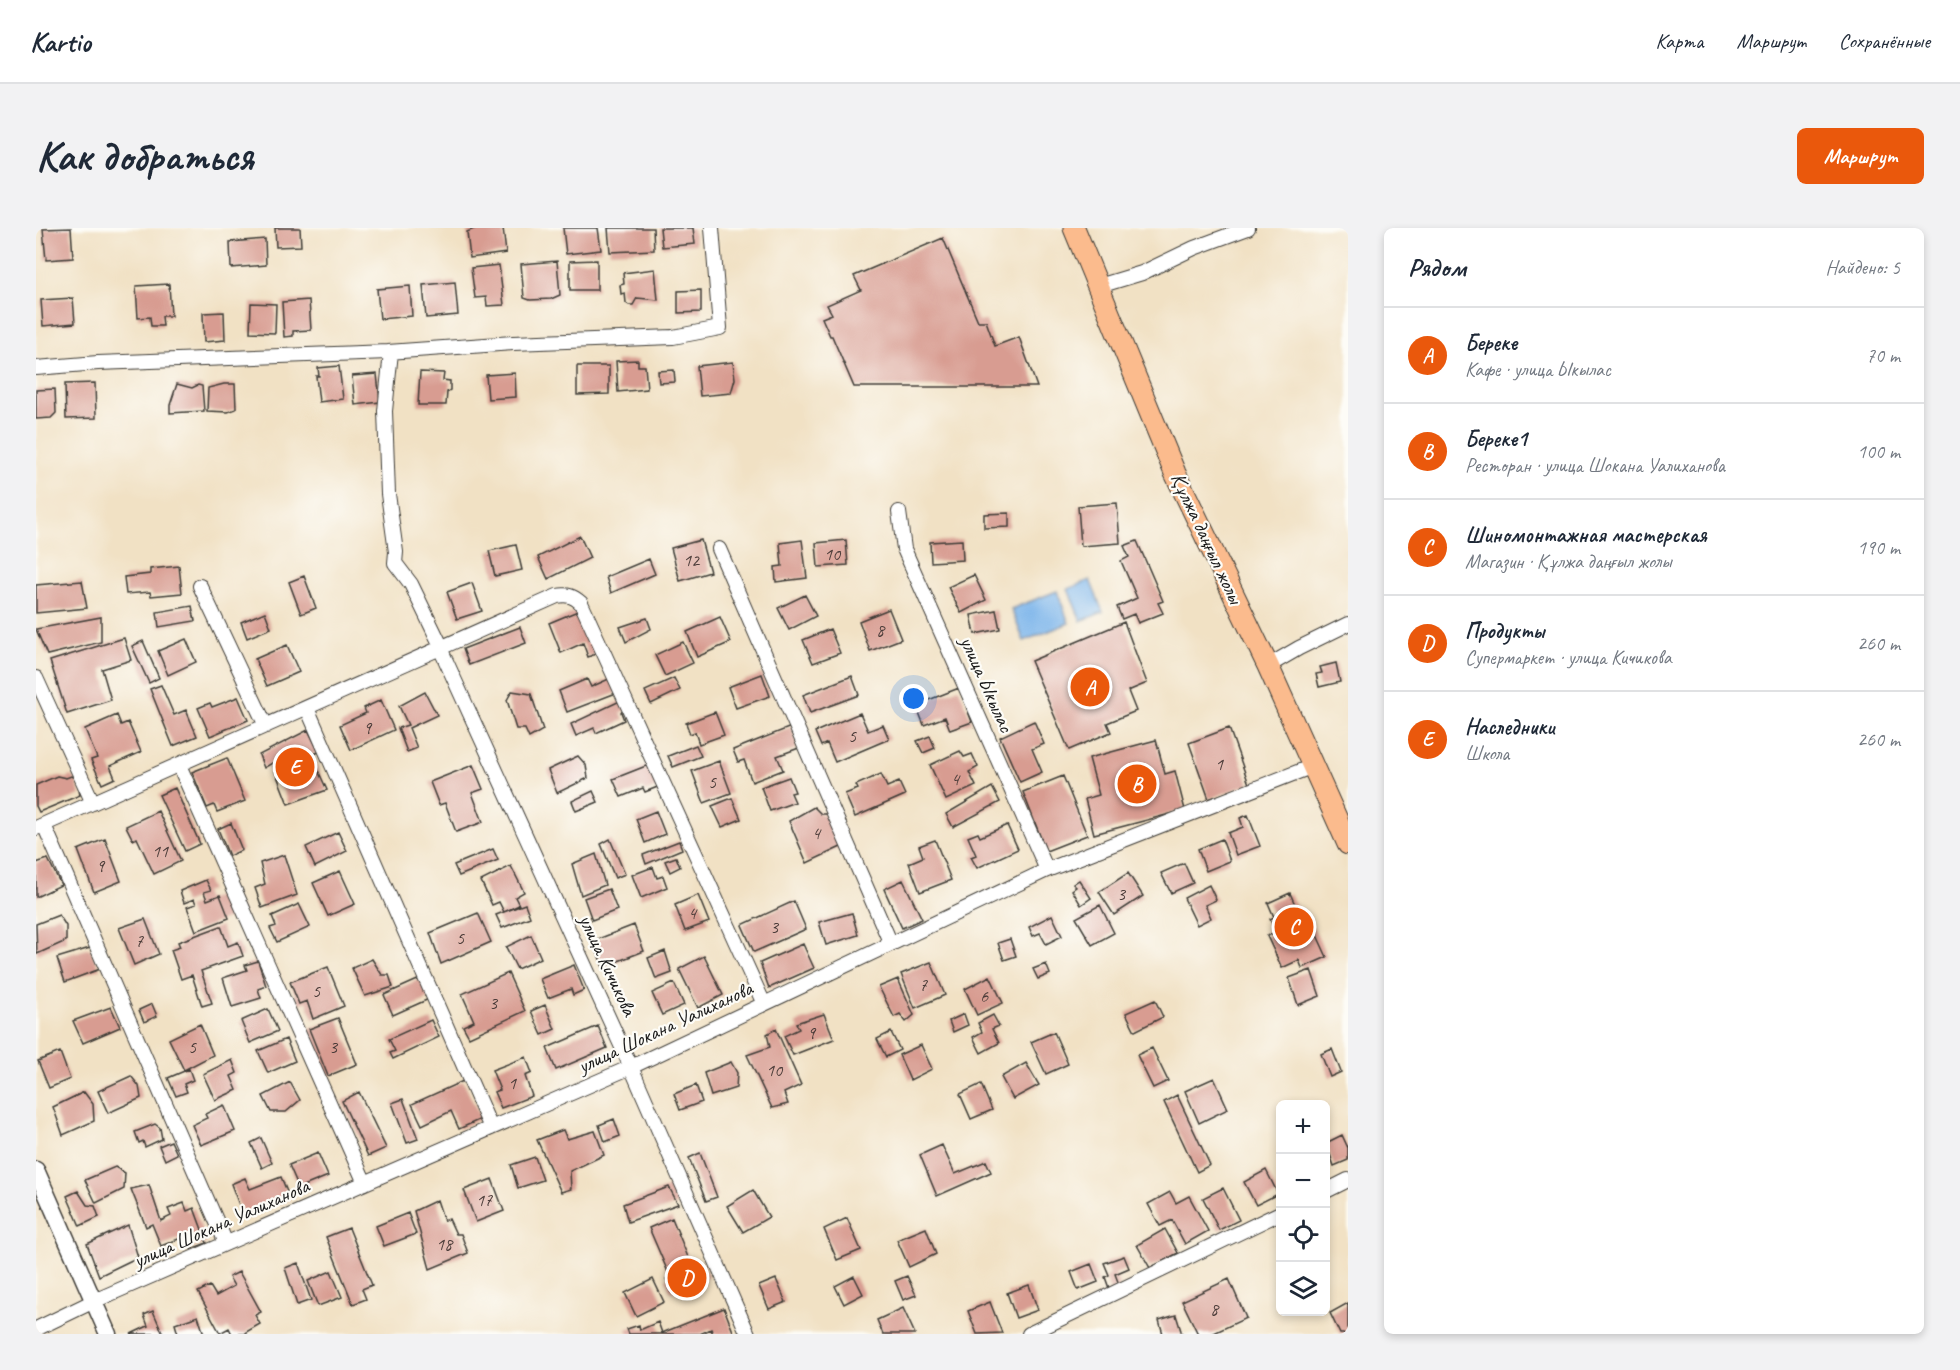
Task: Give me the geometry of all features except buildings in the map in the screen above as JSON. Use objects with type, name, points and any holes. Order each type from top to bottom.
[{"type":"main road","name":"Құлжа даңғыл жолы","points":[[1074,228],[1175,473],[1268,666],[1348,844]]},
{"type":"street","points":[[36,368],[98,363],[391,352],[513,343],[673,337],[720,328],[712,228]]},
{"type":"street","points":[[1099,286],[1142,273],[1194,248],[1248,228]]},
{"type":"street","name":"улица Кичикова","points":[[391,352],[385,411],[388,494],[396,552],[395,563],[411,584],[441,648],[631,1067],[748,1334]]},
{"type":"street","name":"улица Ыкылас","points":[[899,513],[903,549],[1047,870]]},
{"type":"street","points":[[719,549],[891,944]]},
{"type":"street","points":[[200,586],[266,726]]},
{"type":"street","points":[[226,1243],[40,827],[557,596],[566,594],[581,603],[764,1004]]},
{"type":"street","points":[[1268,666],[1348,624]]},
{"type":"street","points":[[36,678],[93,803]]},
{"type":"street","points":[[307,708],[491,1128]]},
{"type":"street","points":[[179,765],[365,1183]]},
{"type":"street","name":"улица Шокана Уалиханова","points":[[36,1329],[94,1301],[631,1067],[1047,870],[1313,766]]},
{"type":"street","points":[[36,1170],[108,1334]]},
{"type":"street","points":[[1330,1189],[1348,1180]]},
{"type":"street","points":[[1029,1334],[1276,1215]]},
{"type":"water","points":[[1090,580],[1103,612],[1081,621],[1068,589]]},
{"type":"water","points":[[1057,591],[1069,623],[1024,641],[1011,609]]},
{"type":"place","name":"Береке","points":[[1090,687]]},
{"type":"place","name":"Наследники","points":[[295,767]]},
{"type":"place","name":"Береке1","points":[[1137,784]]},
{"type":"place","name":"Шиномонтажная мастерская","points":[[1294,927]]},
{"type":"place","name":"Продукты","points":[[687,1278]]}]
